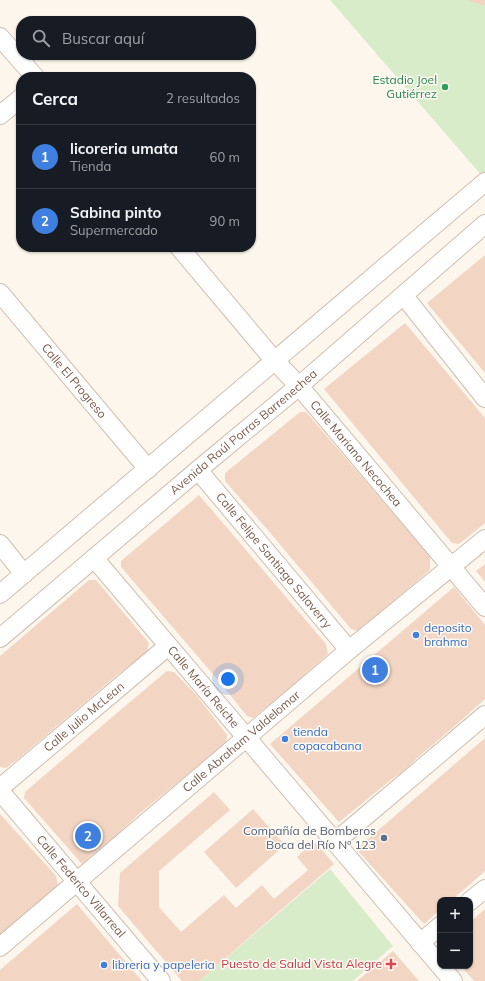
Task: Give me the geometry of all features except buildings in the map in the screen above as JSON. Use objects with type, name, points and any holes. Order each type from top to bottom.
[{"type":"street","points":[[0,37],[16,55]]},
{"type":"street","points":[[20,60],[31,72]]},
{"type":"street","points":[[0,115],[16,102]]},
{"type":"street","points":[[0,594],[274,360],[483,187]]},
{"type":"street","name":"Avenida Raúl Porras Barrenechea","points":[[0,638],[299,386],[485,224]]},
{"type":"street","name":"Calle Mariano Necochea","points":[[183,252],[274,360],[299,386],[485,607]]},
{"type":"street","name":"Calle El Progreso","points":[[0,293],[148,468]]},
{"type":"street","points":[[404,296],[485,398]]},
{"type":"street","name":"Calle Felipe Santiago Salaverry","points":[[198,470],[350,650]]},
{"type":"street","name":"Calle Abraham Valdelomar","points":[[0,947],[350,650],[485,538]]},
{"type":"street","points":[[0,544],[24,574]]},
{"type":"street","name":"Calle María Reiche","points":[[94,558],[452,981]]},
{"type":"street","name":"Calle Julio McLean","points":[[0,788],[168,646]]},
{"type":"street","points":[[335,842],[485,715]]},
{"type":"street","name":"Calle Federico Villarreal","points":[[0,791],[161,981]]},
{"type":"street","points":[[473,899],[485,889]]},
{"type":"street","points":[[420,943],[437,929]]},
{"type":"green space","name":"Estadio Joel Gutiérrez","points":[[330,0],[485,0],[485,175],[483,177]]},
{"type":"green space","points":[[330,869],[393,946],[353,981],[199,981]]},
{"type":"place","name":"Estadio Joel Gutiérrez","points":[[445,87]]},
{"type":"place","name":"deposito brahma","points":[[416,635]]},
{"type":"place","name":"licoreria umata","points":[[375,670]]},
{"type":"place","name":"tienda copacabana","points":[[285,739]]},
{"type":"place","name":"Sabina pinto","points":[[88,836]]},
{"type":"place","name":"Compañía de Bomberos Boca del Río Nº 123","points":[[384,838]]},
{"type":"place","name":"Puesto de Salud Vista Alegre","points":[[391,964]]},
{"type":"place","name":"libreria y papeleria","points":[[104,965]]}]
